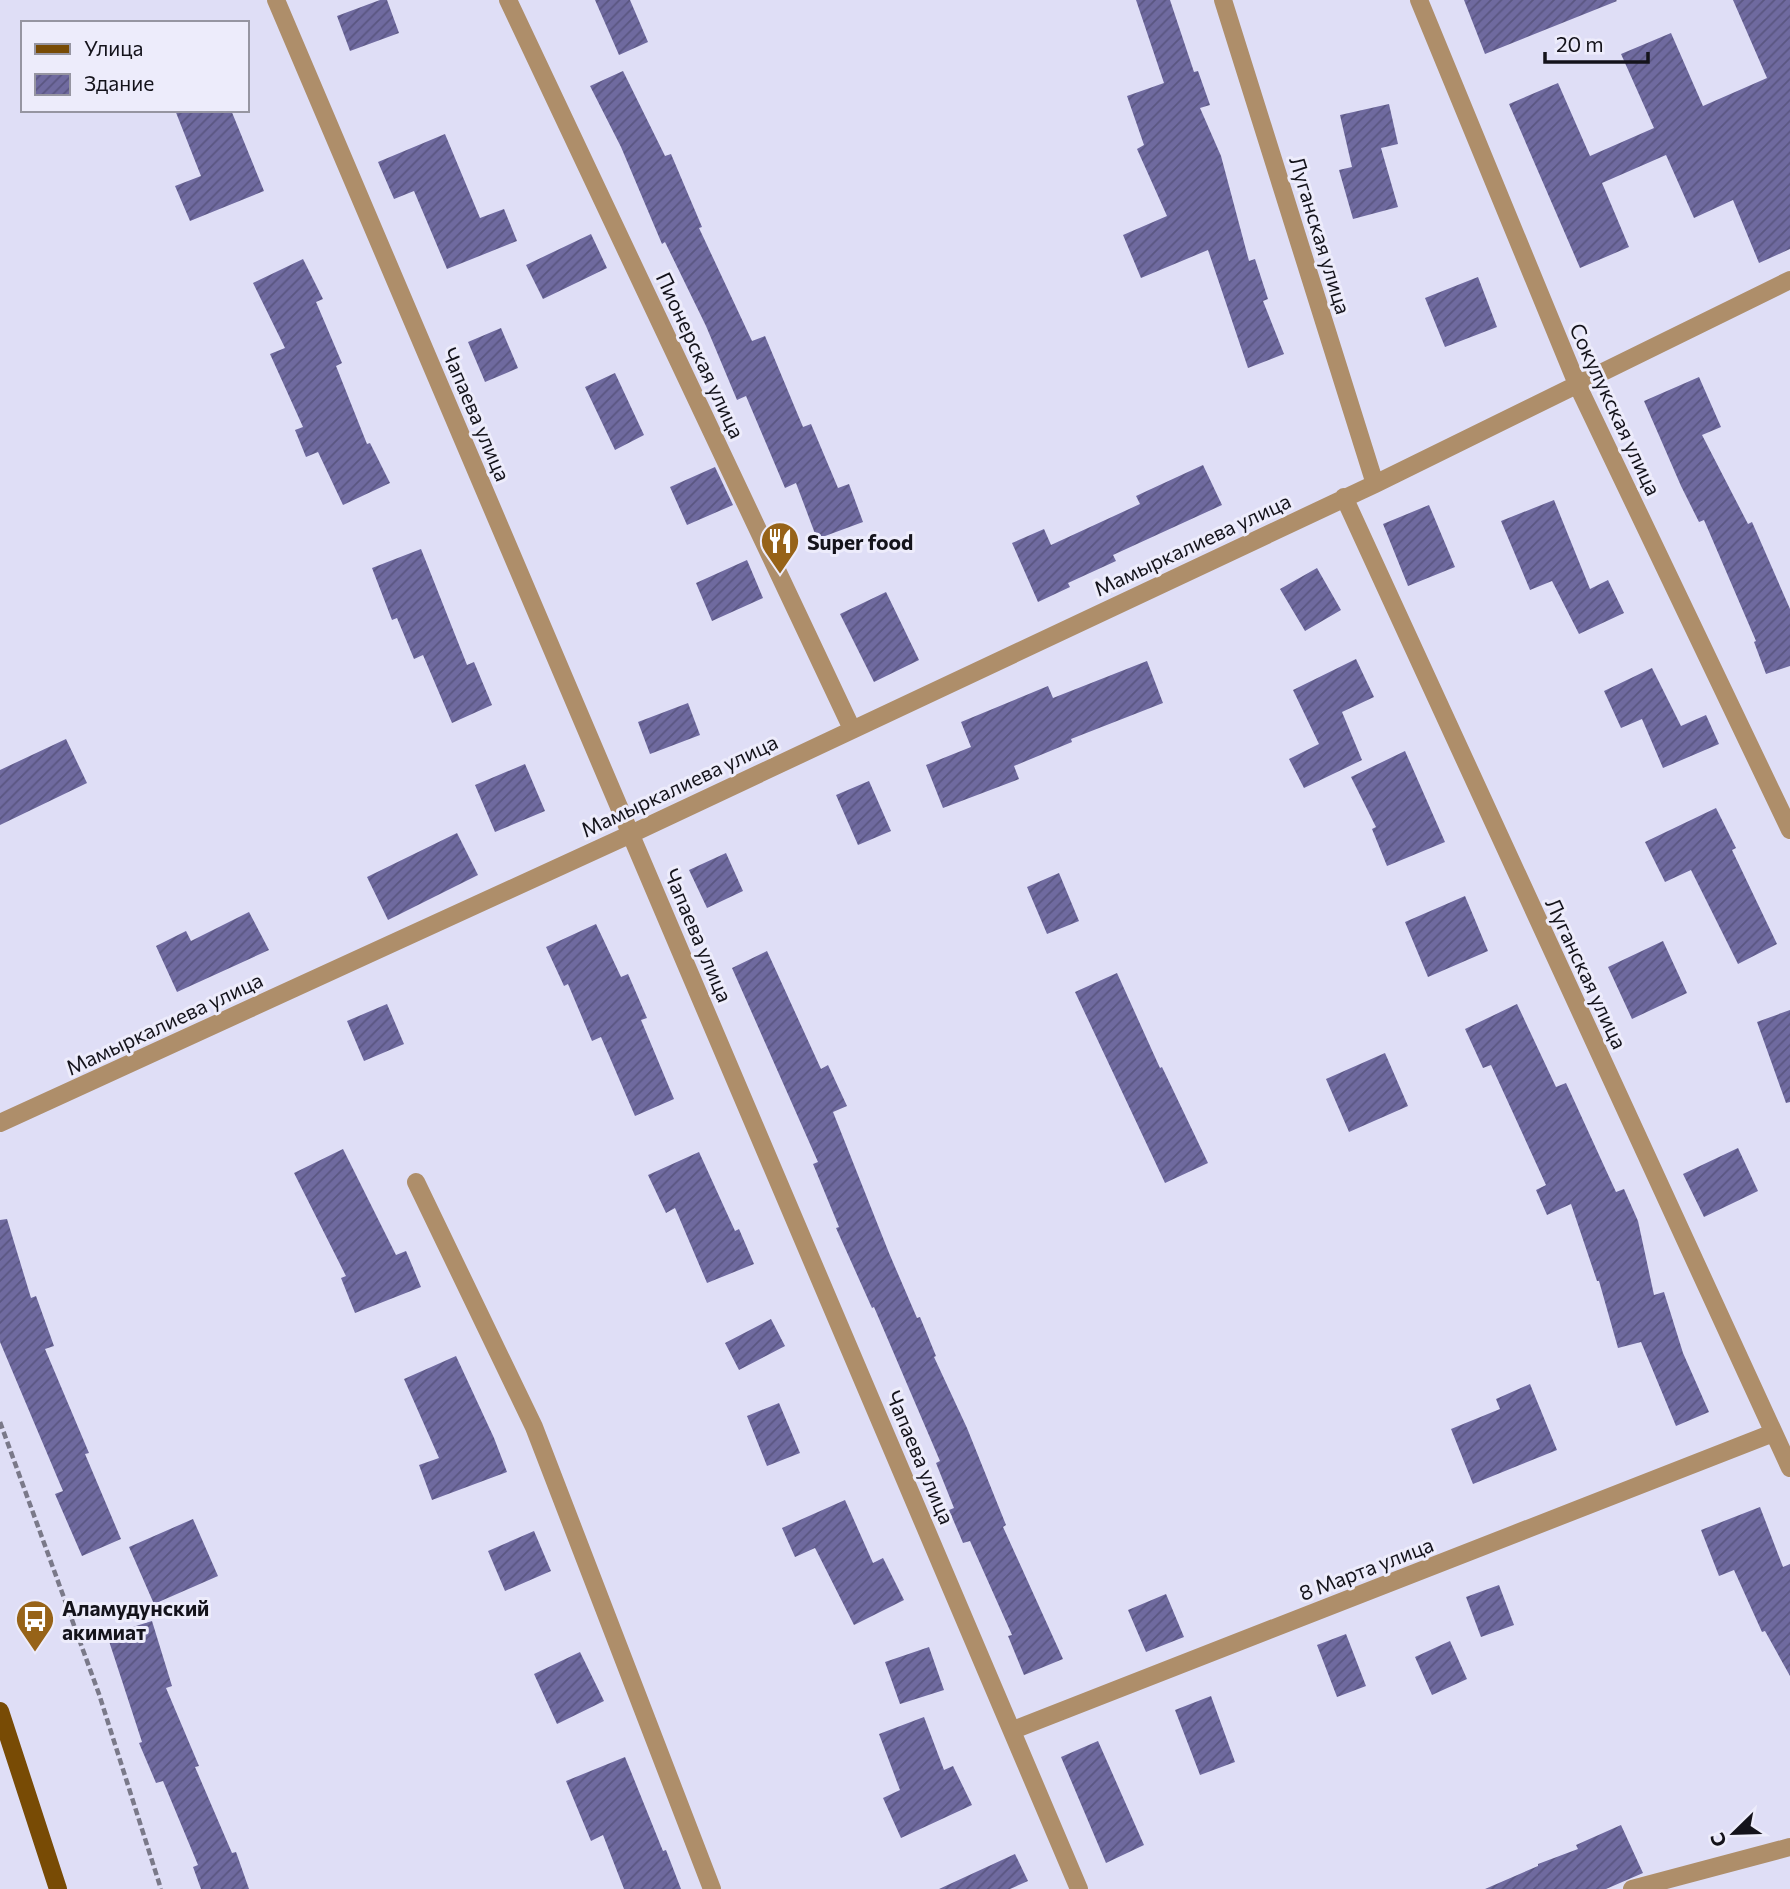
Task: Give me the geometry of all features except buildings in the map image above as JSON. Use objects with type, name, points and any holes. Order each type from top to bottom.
[{"type":"main road","points":[[0,1711],[58,1889]]},
{"type":"street","name":"Чапаева улица","points":[[276,0],[1079,1889]]},
{"type":"street","name":"Пионерская улица","points":[[508,0],[852,729]]},
{"type":"street","name":"Луганская улица","points":[[1223,0],[1375,484]]},
{"type":"street","name":"Сокулукская улица","points":[[1419,0],[1577,384],[1790,830]]},
{"type":"street","name":"Мамыркалиева улица","points":[[0,1123],[631,834],[1375,484],[1790,280]]},
{"type":"street","name":"Луганская улица","points":[[1344,497],[1790,1468]]},
{"type":"street","points":[[416,1182],[534,1427],[712,1889]]},
{"type":"street","name":"8 Марта улица","points":[[1013,1730],[1773,1433]]},
{"type":"street","points":[[1632,1889],[1790,1847]]},
{"type":"path","points":[[0,1422],[99,1694],[161,1889]]},
{"type":"place","name":"Super food","points":[[780,575]]},
{"type":"place","name":"Аламудунский акимиат","points":[[35,1653]]}]
